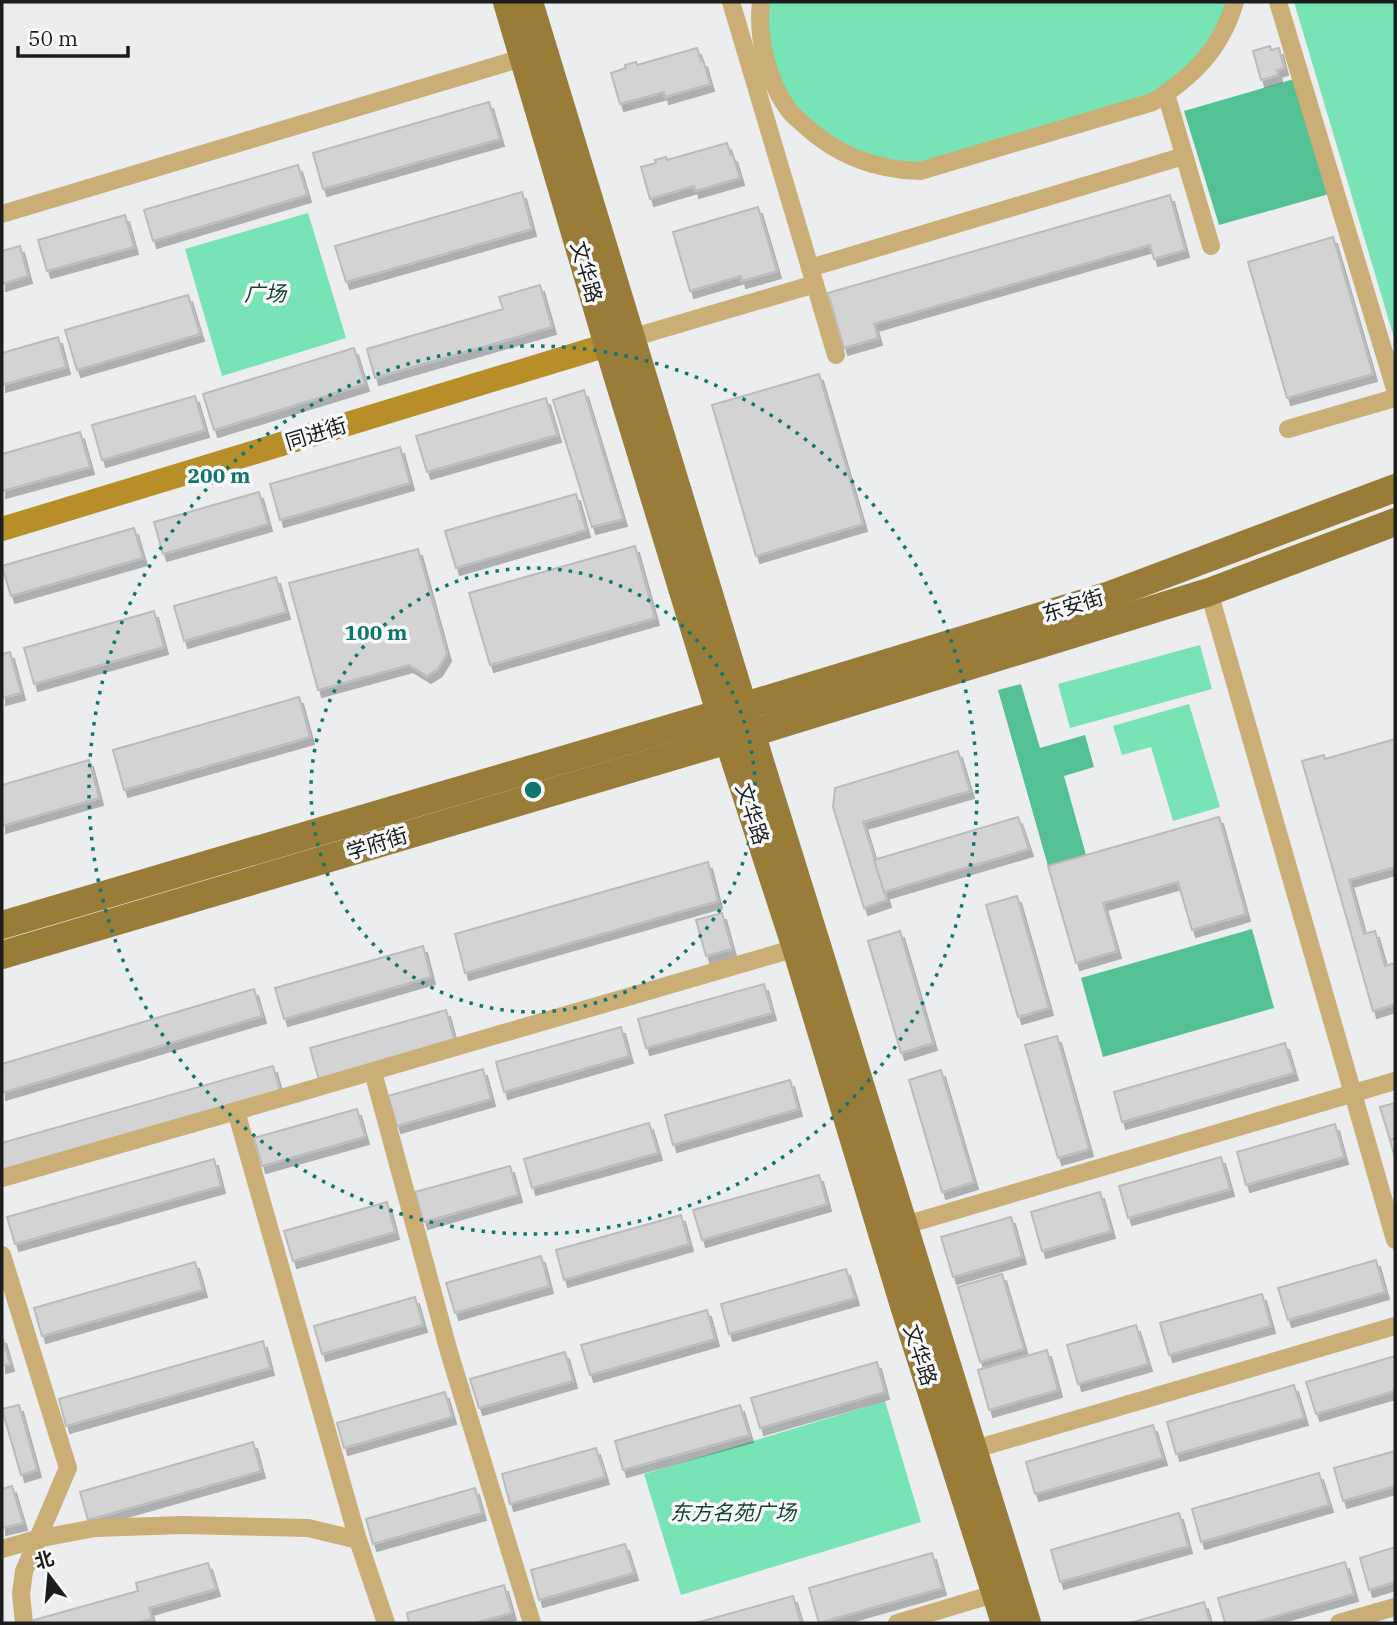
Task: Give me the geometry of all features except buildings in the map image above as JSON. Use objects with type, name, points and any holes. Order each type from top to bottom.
[{"type":"main road","name":"文华路","points":[[507,2],[534,54],[619,341],[1006,1591],[1027,1623]]},
{"type":"main road","name":"文华路","points":[[529,2],[534,54]]},
{"type":"main road","name":"东安街","points":[[737,722],[1107,596],[1395,488]]},
{"type":"main road","name":"东安街","points":[[737,722],[1209,592],[1395,522]]},
{"type":"main road","name":"文华路","points":[[737,722],[796,948],[893,1228]]},
{"type":"main road","name":"学府街","points":[[2,925],[737,722]]},
{"type":"main road","name":"学府街","points":[[2,955],[737,722]]},
{"type":"main road","name":"文华路","points":[[1005,1623],[1006,1591]]},
{"type":"street","points":[[731,2],[836,355]]},
{"type":"street","points":[[761,2],[759,18],[765,57],[788,110],[832,147],[874,166],[898,171],[920,171],[1153,102],[1180,85],[1204,61],[1228,24],[1235,2]]},
{"type":"street","points":[[1278,2],[1395,389]]},
{"type":"street","points":[[2,214],[534,54]]},
{"type":"street","points":[[1166,94],[1210,246]]},
{"type":"street","points":[[619,341],[1184,156]]},
{"type":"street","name":"同进街","points":[[2,529],[619,341]]},
{"type":"street","points":[[1288,429],[1395,398]]},
{"type":"street","points":[[1209,592],[1395,1240]]},
{"type":"street","points":[[2,1178],[796,948]]},
{"type":"street","points":[[373,1072],[449,1352],[532,1623]]},
{"type":"street","points":[[893,1228],[1395,1082]]},
{"type":"street","points":[[236,1111],[358,1540],[386,1623]]},
{"type":"street","points":[[2,1255],[68,1468],[24,1571],[21,1594],[24,1623]]},
{"type":"street","points":[[963,1452],[1395,1326]]},
{"type":"street","points":[[2,1549],[95,1528],[182,1525],[308,1528],[358,1540]]},
{"type":"street","points":[[897,1623],[1006,1591]]},
{"type":"street","points":[[1339,1623],[1395,1607]]},
{"type":"green space","points":[[761,2],[1235,2],[1180,85],[920,171],[852,157],[777,89]]},
{"type":"green space","points":[[1294,2],[1395,2],[1395,341]]},
{"type":"green space","points":[[1294,79],[1329,194],[1219,225],[1184,111]]},
{"type":"green space","name":"广场","points":[[308,213],[346,338],[222,376],[185,249]]},
{"type":"green space","points":[[1200,645],[1212,689],[1070,728],[1058,684]]},
{"type":"green space","points":[[1021,684],[1040,748],[1085,735],[1094,767],[1064,776],[1086,855],[1048,866],[998,690]]},
{"type":"green space","points":[[1189,704],[1220,807],[1173,821],[1151,747],[1122,755],[1113,726]]},
{"type":"green space","points":[[1252,929],[1274,1008],[1103,1057],[1081,978]]},
{"type":"green space","name":"东方名苑广场","points":[[885,1401],[921,1522],[681,1595],[644,1474]]}]
